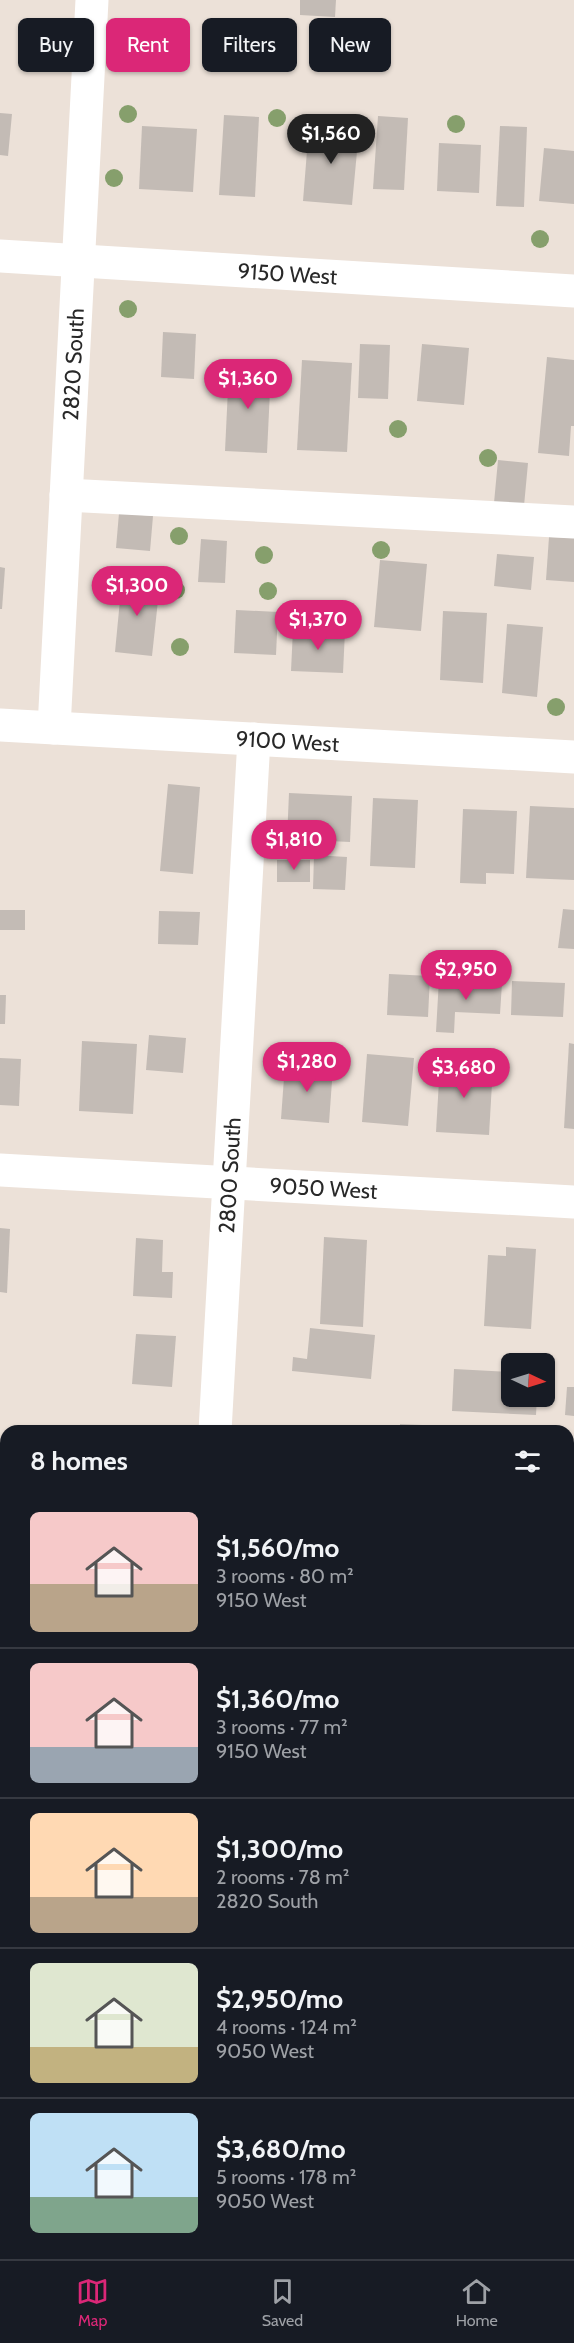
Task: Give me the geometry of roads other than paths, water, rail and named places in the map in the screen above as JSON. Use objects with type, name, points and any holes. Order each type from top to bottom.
[{"type":"street","name":"2820 South","points":[[54,728],[92,0]]},
{"type":"street","name":"9150 West","points":[[0,256],[574,291]]},
{"type":"street","points":[[66,495],[574,522]]},
{"type":"street","name":"9100 West","points":[[0,725],[574,757]]},
{"type":"street","name":"2800 South","points":[[215,1425],[254,739]]},
{"type":"street","name":"9050 West","points":[[0,1170],[574,1202]]}]
